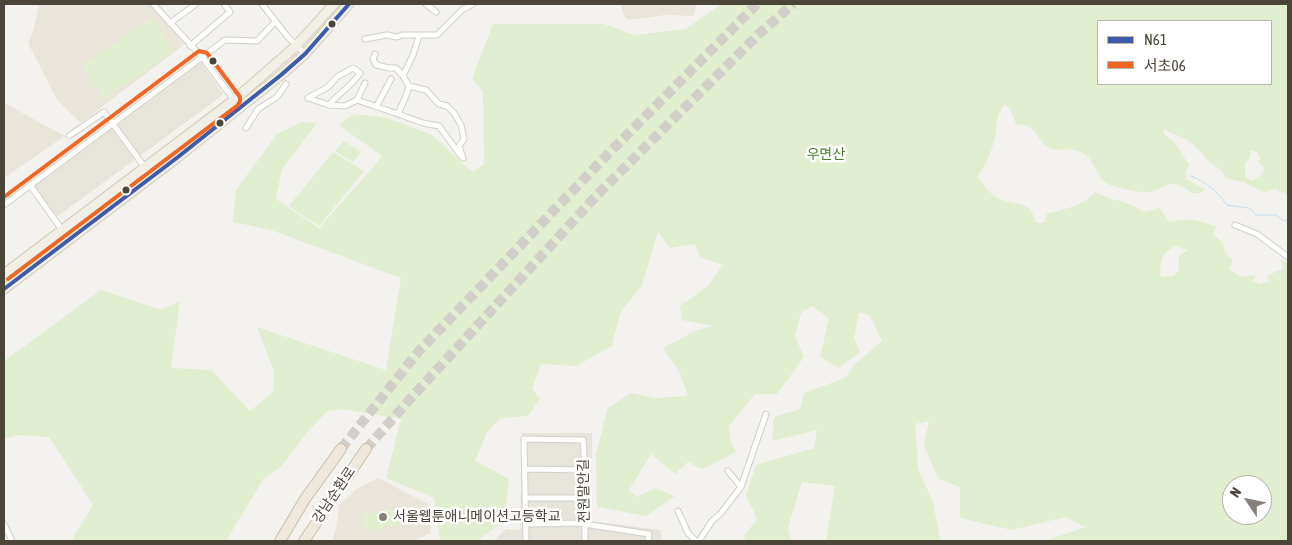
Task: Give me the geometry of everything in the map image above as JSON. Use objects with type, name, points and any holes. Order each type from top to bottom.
[{"type":"highway","name":"강남순환로","points":[[280,541],[305,499],[341,449]]},
{"type":"highway","name":"강남순환로","points":[[304,541],[366,449]]},
{"type":"highway","points":[[272,541],[305,499]]},
{"type":"highway","points":[[311,541],[326,506]]},
{"type":"main road","points":[[5,271],[234,100],[296,46],[334,4]]},
{"type":"main road","points":[[4,289],[152,177],[261,91],[305,54],[349,4]]},
{"type":"street","points":[[153,4],[202,57],[234,100]]},
{"type":"street","points":[[170,23],[196,4]]},
{"type":"street","points":[[190,46],[230,12],[224,4]]},
{"type":"street","points":[[262,4],[296,46],[305,54]]},
{"type":"street","points":[[426,4],[436,12]]},
{"type":"street","points":[[365,39],[387,35],[397,37],[402,35],[437,35],[462,10],[473,4]]},
{"type":"street","points":[[4,205],[225,40],[257,41],[276,22]]},
{"type":"street","points":[[403,76],[414,55],[419,36]]},
{"type":"street","points":[[357,100],[423,124],[439,126],[463,158],[459,146],[464,139],[461,124],[454,113],[447,106],[439,104],[426,90],[409,86],[396,68],[376,64],[373,59],[375,54]]},
{"type":"street","points":[[329,105],[337,95],[353,83],[360,73],[353,68],[338,77],[328,88],[306,98],[329,105],[345,106],[357,100],[365,83]]},
{"type":"street","points":[[376,107],[391,79]]},
{"type":"street","points":[[246,128],[258,109],[277,97],[286,84]]},
{"type":"street","points":[[398,114],[409,86]]},
{"type":"street","points":[[69,136],[104,112],[152,177]]},
{"type":"street","points":[[30,185],[62,230]]},
{"type":"street","points":[[1235,225],[1257,234],[1288,257]]},
{"type":"street","points":[[678,511],[688,534],[697,541],[741,487],[766,414]]},
{"type":"street","name":"전원말안길","points":[[525,469],[524,438],[583,440],[585,541]]},
{"type":"street","points":[[526,541],[525,469],[585,470]]},
{"type":"street","points":[[728,470],[741,487]]},
{"type":"street","points":[[525,498],[585,498]]},
{"type":"street","points":[[4,524],[12,541]]},
{"type":"street","points":[[526,524],[584,524],[649,534],[648,541]]},
{"type":"shaded area","points":[[39,4],[153,4],[186,43],[81,123],[57,100],[28,43],[33,32]]},
{"type":"shaded area","points":[[621,4],[693,4],[696,6],[694,16],[665,15],[628,20],[624,16]]},
{"type":"shaded area","points":[[200,63],[223,95],[56,216],[34,187],[35,184]]},
{"type":"shaded area","points":[[4,103],[65,136],[4,178]]},
{"type":"shaded area","points":[[522,433],[592,433],[591,521],[660,530],[663,541],[493,541],[506,529],[520,530]]},
{"type":"shaded area","name":"서울웹툰애니메이션고등학교","points":[[378,478],[428,504],[431,533],[413,541],[332,541],[339,505],[356,489]]},
{"type":"green space","name":"우면산","points":[[719,4],[1288,4],[1288,195],[1275,189],[1265,193],[1246,183],[1226,178],[1222,171],[1207,160],[1189,141],[1164,129],[1163,133],[1175,143],[1189,165],[1185,173],[1186,179],[1205,189],[1200,193],[1191,193],[1183,187],[1171,184],[1150,192],[1143,192],[1113,186],[1103,180],[1091,161],[1083,153],[1076,150],[1047,147],[1030,128],[1016,124],[1011,111],[1005,104],[998,116],[995,137],[990,153],[977,177],[993,195],[1027,207],[1036,223],[1044,223],[1047,214],[1079,204],[1095,192],[1139,208],[1144,212],[1159,207],[1169,222],[1193,220],[1217,227],[1213,234],[1223,243],[1225,253],[1233,261],[1229,269],[1241,277],[1255,275],[1253,281],[1261,284],[1269,281],[1267,276],[1283,270],[1281,259],[1288,264],[1288,541],[1045,541],[1085,527],[1065,517],[1012,530],[960,518],[960,487],[938,479],[924,445],[929,421],[915,424],[918,469],[933,502],[940,541],[826,541],[835,486],[802,482],[788,528],[791,541],[746,541],[744,536],[757,519],[746,495],[756,465],[814,448],[817,430],[772,441],[774,417],[800,409],[804,393],[845,378],[854,365],[882,341],[870,316],[859,312],[854,338],[860,352],[839,368],[820,357],[829,318],[812,306],[801,313],[795,336],[804,357],[777,394],[755,394],[729,426],[731,443],[736,452],[702,469],[688,462],[675,474],[651,454],[629,490],[637,497],[655,488],[675,496],[646,516],[597,507],[596,454],[608,408],[631,393],[656,398],[688,396],[680,373],[663,348],[697,330],[714,326],[682,320],[680,306],[709,285],[722,265],[700,257],[695,244],[670,248],[658,232],[642,285],[620,313],[612,346],[576,366],[541,364],[532,388],[540,399],[528,416],[501,418],[487,432],[475,461],[509,479],[504,522],[476,541],[440,541],[434,498],[386,478],[401,419],[343,409],[327,411],[305,435],[281,467],[264,478],[226,541],[73,541],[74,536],[93,505],[49,437],[20,435],[4,439],[4,361],[101,290],[161,310],[180,301],[171,368],[211,370],[250,411],[273,392],[274,371],[257,327],[386,370],[401,278],[271,230],[233,222],[236,190],[277,134],[302,122],[317,123],[282,169],[276,199],[319,228],[382,156],[339,125],[353,114],[387,118],[432,135],[472,172],[484,164],[483,92],[472,78],[493,24],[604,24],[634,35],[686,29]],"holes":[[[1251,150],[1257,152],[1261,158],[1258,162],[1264,168],[1263,174],[1251,181],[1245,176],[1245,162],[1249,160]],[[1175,246],[1187,250],[1179,256],[1179,270],[1173,276],[1161,277],[1160,267],[1164,255]]]},
{"type":"green space","points":[[152,18],[174,51],[104,99],[82,66]]},
{"type":"green space","points":[[344,141],[361,152],[353,162],[335,151]]},
{"type":"green space","points":[[333,152],[364,171],[319,226],[289,206]]},
{"type":"green space","points":[[409,507],[418,525],[414,527],[409,523],[366,531],[364,515]]},
{"type":"waterway","points":[[1191,176],[1211,188],[1227,205],[1249,208],[1256,215],[1276,215],[1282,220],[1288,221]]},
{"type":"tunnel","points":[[341,449],[418,352],[608,154],[757,4]]},
{"type":"tunnel","points":[[366,449],[597,195],[759,34],[793,4]]},
{"type":"transit line","name":"N61","points":[[4,289],[178,157],[281,75],[305,54],[349,4]]},
{"type":"transit line","name":"서초06","points":[[4,197],[199,51],[207,53],[240,97],[238,105],[8,279]]},
{"type":"place","name":"서울웹툰애니메이션고등학교","points":[[383,517]]}]
